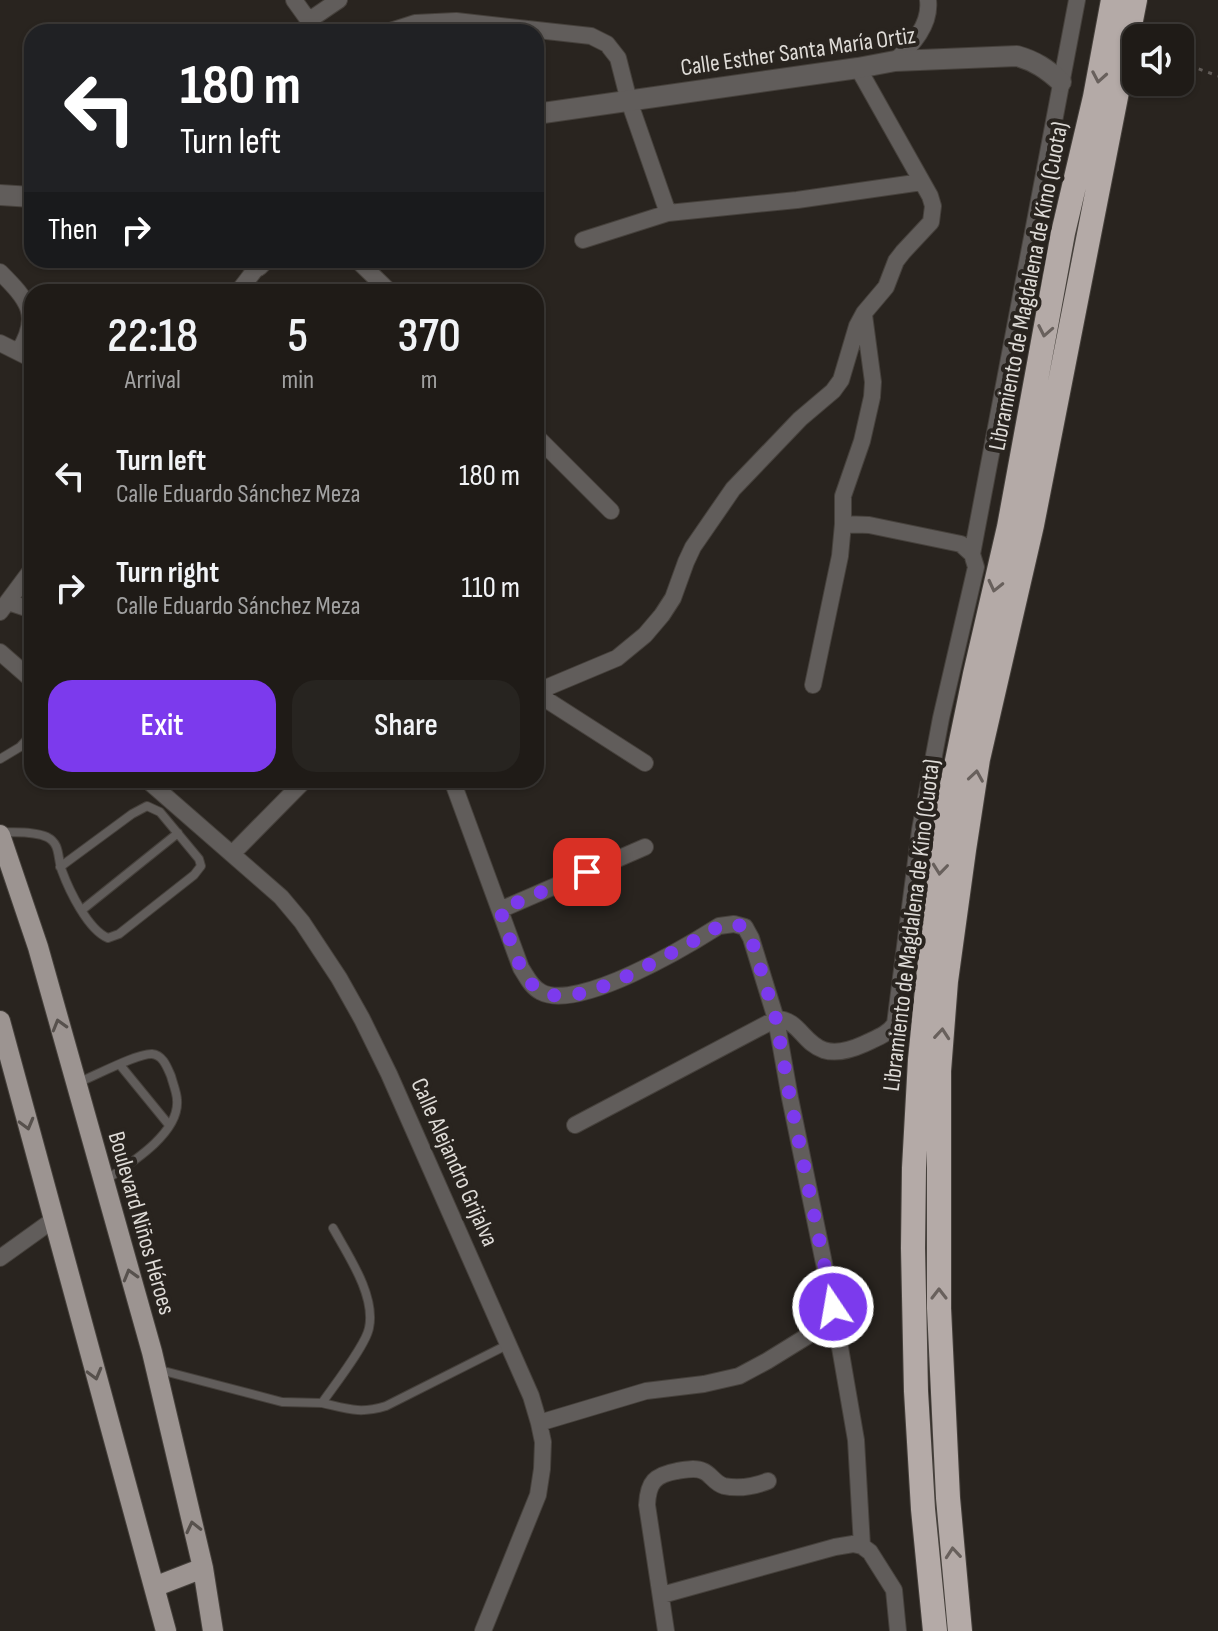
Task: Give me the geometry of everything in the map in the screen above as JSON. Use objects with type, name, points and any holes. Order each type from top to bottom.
[{"type":"highway","name":"Libramiento de Magdalena de Kino (Cuota)","points":[[935,1631],[916,1391],[913,1248],[919,1076],[929,969],[947,809],[1009,527],[1063,233],[1095,97],[1113,0]]},
{"type":"highway","name":"Libramiento de Magdalena de Kino (Cuota)","points":[[960,1631],[948,1498],[939,1308],[939,1071],[946,981],[978,759],[1032,525],[1135,0]]},
{"type":"main road","name":"Boulevard Niños Héroes","points":[[0,834],[38,947],[155,1369],[203,1568],[213,1631]]},
{"type":"main road","points":[[0,1021],[166,1631]]},
{"type":"main road","points":[[154,1587],[203,1568]]},
{"type":"street","points":[[294,0],[311,24]]},
{"type":"street","points":[[314,24],[339,0]]},
{"type":"street","points":[[895,61],[919,34],[926,20],[928,0]]},
{"type":"street","points":[[575,1125],[776,1019],[789,1022],[820,1049],[837,1052],[847,1051],[889,1033],[895,1024],[920,830],[941,718],[976,567],[972,554],[1077,0]]},
{"type":"street","points":[[412,24],[456,21],[483,24]]},
{"type":"street","points":[[544,31],[591,36],[607,44],[618,58],[629,101],[668,213]]},
{"type":"street","name":"Calle Esther Santa María Ortiz","points":[[544,113],[895,61],[1017,56],[1047,68],[1061,82]]},
{"type":"street","points":[[544,689],[617,658],[645,635],[662,615],[673,598],[693,547],[733,489],[841,380],[853,335],[864,313],[886,287],[896,261],[931,222],[933,206],[922,182],[858,68]]},
{"type":"street","points":[[583,240],[668,213],[784,202],[922,182]]},
{"type":"street","points":[[0,195],[24,196]]},
{"type":"street","points":[[365,268],[382,284]]},
{"type":"street","points":[[0,272],[24,302]]},
{"type":"street","points":[[813,685],[840,556],[843,496],[862,441],[872,397],[873,382],[864,313]]},
{"type":"street","points":[[0,343],[24,355]]},
{"type":"street","points":[[544,444],[611,511]]},
{"type":"street","points":[[843,524],[869,525],[961,544],[972,554]]},
{"type":"street","points":[[4,607],[24,580]]},
{"type":"street","points":[[4,607],[24,609]]},
{"type":"street","points":[[0,652],[24,673]]},
{"type":"street","points":[[544,697],[645,763]]},
{"type":"street","name":"Calle Alejandro Grijalva","points":[[156,788],[281,897],[302,922],[347,992],[389,1074],[531,1396],[543,1442],[538,1495],[483,1631]]},
{"type":"street","points":[[232,854],[296,788]]},
{"type":"street","points":[[455,788],[521,968],[531,984],[542,993],[554,996],[578,994],[617,981],[719,926],[734,924],[745,927],[754,946],[776,1019],[835,1319],[856,1440],[862,1546]]},
{"type":"street","points":[[500,910],[645,847]]},
{"type":"street","points":[[0,1258],[53,1220]]},
{"type":"street","points":[[539,1423],[646,1391],[739,1376],[835,1319]]},
{"type":"street","points":[[666,1631],[647,1505],[651,1483],[663,1474],[688,1469],[703,1471],[722,1486],[740,1487],[768,1481]]},
{"type":"street","points":[[662,1595],[853,1544],[870,1552],[894,1590],[898,1631]]},
{"type":"lane","points":[[0,759],[24,743]]},
{"type":"lane","points":[[0,834],[36,834],[51,840],[59,852],[60,867],[82,910],[101,935],[108,938],[114,937],[194,875],[201,866],[199,859],[160,812],[147,806],[137,810],[60,867]]},
{"type":"lane","points":[[82,910],[178,833]]},
{"type":"lane","points":[[76,1084],[141,1056],[153,1054],[166,1064],[178,1102],[169,1125],[142,1155],[103,1181]]},
{"type":"lane","points":[[120,1065],[169,1125]]},
{"type":"lane","points":[[322,1403],[364,1341],[370,1327],[364,1286],[333,1228]]},
{"type":"lane","points":[[155,1369],[282,1402],[322,1403],[369,1411],[509,1344]]},
{"type":"path","points":[[1194,67],[1218,76]]},
{"type":"route","points":[[587,872],[500,910],[521,968],[531,984],[542,993],[567,995],[600,988],[719,926],[734,924],[745,927],[776,1019],[833,1307]]}]
